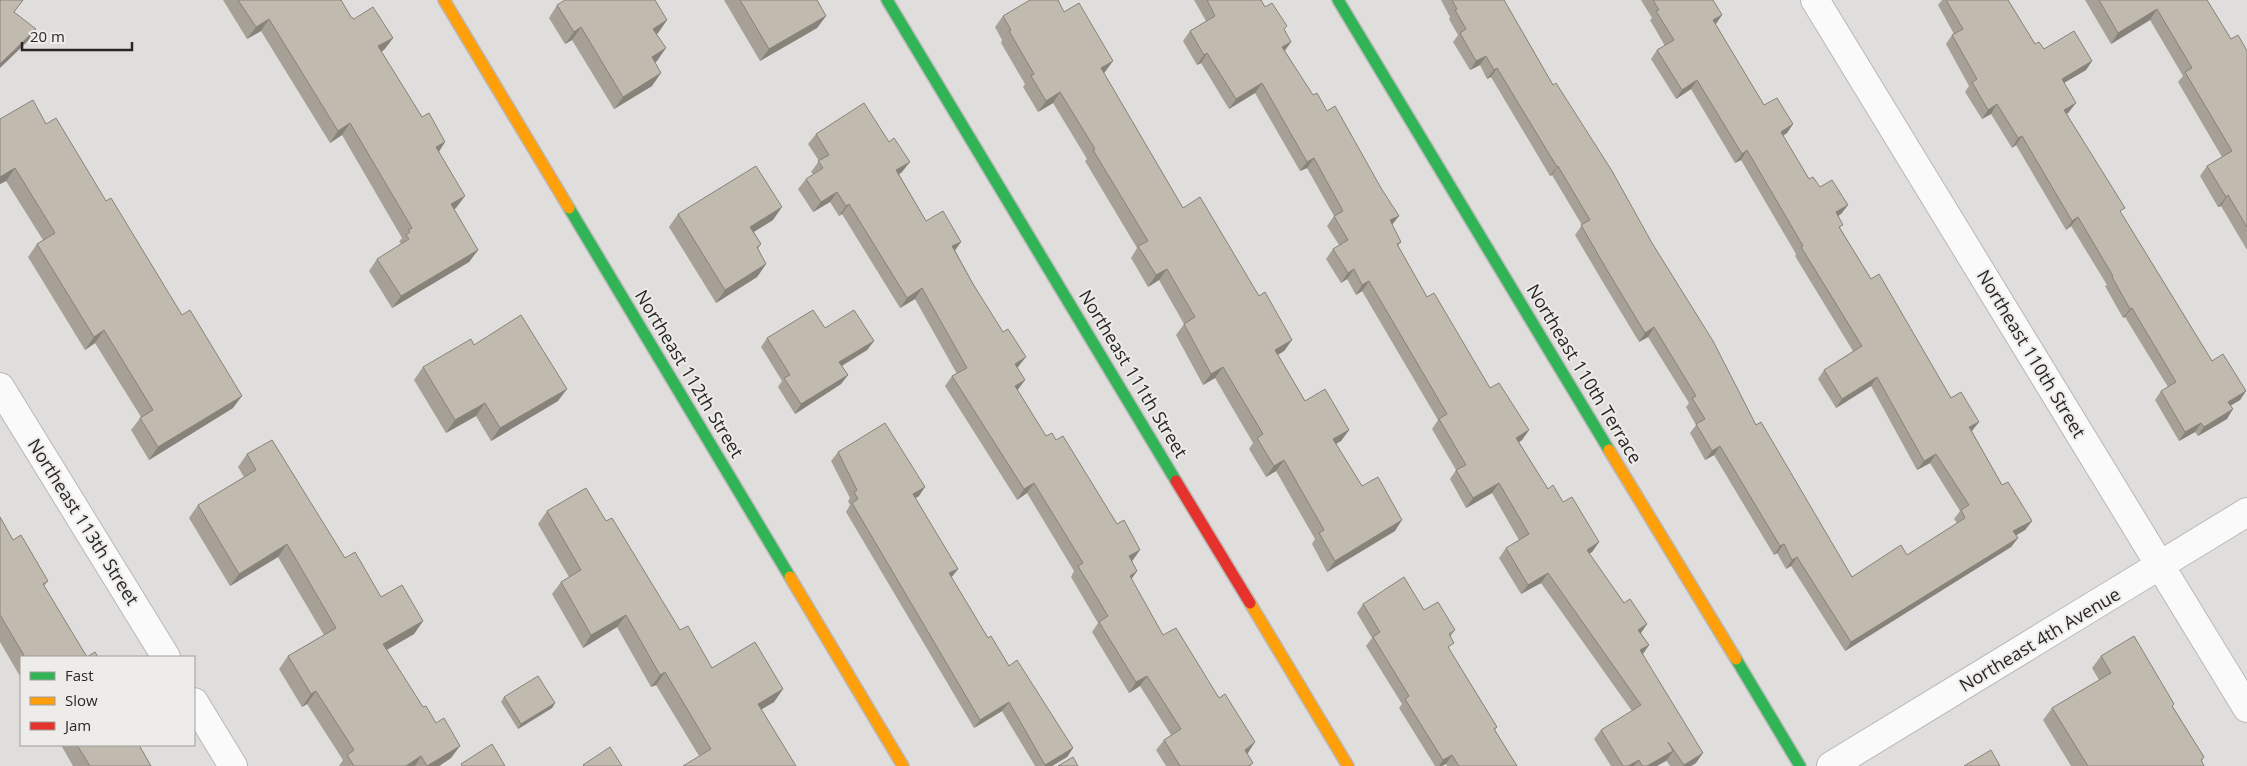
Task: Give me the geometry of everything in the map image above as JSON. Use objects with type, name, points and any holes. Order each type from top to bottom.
[{"type":"street","name":"Northeast 112th Street","points":[[444,0],[903,766]]},
{"type":"street","name":"Northeast 111th Street","points":[[887,0],[1348,766]]},
{"type":"street","name":"Northeast 110th Terrace","points":[[1338,0],[1800,766]]},
{"type":"street","name":"Northeast 110th Street","points":[[1815,0],[2247,708]]},
{"type":"street","name":"Northeast 113th Street","points":[[0,387],[165,656]]},
{"type":"street","name":"Northeast 4th Avenue","points":[[1831,766],[2160,567],[2247,512]]},
{"type":"street","points":[[195,704],[233,766]]},
{"type":"building","points":[[0,0],[23,0],[14,12],[36,29],[0,64]]},
{"type":"building","points":[[238,0],[341,0],[354,19],[373,7],[393,38],[378,46],[422,117],[429,113],[445,142],[436,147],[465,196],[451,204],[478,250],[401,296],[377,259],[409,239],[406,235],[410,232],[408,230],[412,228],[350,123],[338,131],[269,19],[256,27]]},
{"type":"building","points":[[565,0],[655,0],[667,20],[653,29],[666,48],[652,57],[661,73],[623,97],[581,27],[574,32],[557,5]]},
{"type":"building","points":[[740,0],[817,0],[826,16],[769,49]]},
{"type":"building","points":[[1030,0],[1058,0],[1064,12],[1079,3],[1113,61],[1101,68],[1183,208],[1200,197],[1259,296],[1265,292],[1292,340],[1275,350],[1305,401],[1325,389],[1349,430],[1333,439],[1362,486],[1378,477],[1402,520],[1335,561],[1319,533],[1324,530],[1284,460],[1274,466],[1257,438],[1263,434],[1223,367],[1211,374],[1184,324],[1195,317],[1167,269],[1156,275],[1138,246],[1148,241],[1060,92],[1046,101],[1031,76],[1034,74],[1009,31],[1011,30],[1003,16]]},
{"type":"building","points":[[1207,0],[1261,0],[1265,7],[1272,3],[1287,26],[1284,29],[1291,42],[1282,47],[1313,95],[1317,93],[1327,111],[1335,106],[1399,216],[1390,220],[1401,242],[1397,244],[1427,297],[1434,293],[1490,388],[1499,383],[1529,430],[1516,438],[1548,489],[1553,485],[1563,502],[1572,497],[1599,542],[1587,550],[1624,603],[1630,599],[1647,624],[1638,630],[1649,645],[1640,650],[1703,753],[1684,765],[1668,742],[1673,751],[1647,766],[1642,766],[1639,760],[1628,766],[1623,766],[1601,730],[1641,705],[1548,573],[1528,585],[1506,548],[1529,534],[1499,483],[1473,498],[1456,470],[1466,465],[1439,419],[1447,414],[1369,281],[1362,285],[1354,269],[1348,273],[1333,249],[1348,240],[1334,216],[1343,211],[1314,158],[1307,162],[1262,83],[1236,99],[1207,53],[1204,55],[1190,31],[1215,16]]},
{"type":"building","points":[[1452,0],[1504,0],[1553,85],[1556,83],[1612,171],[1652,243],[1713,341],[1756,425],[1761,422],[1852,577],[1901,545],[1907,555],[1965,518],[1961,510],[1969,505],[1936,454],[1924,461],[1877,377],[1842,399],[1824,370],[1862,346],[1801,247],[1803,246],[1747,150],[1742,154],[1697,80],[1682,90],[1657,50],[1674,40],[1656,11],[1659,10],[1653,0],[1713,0],[1722,15],[1713,20],[1764,105],[1777,98],[1793,124],[1781,132],[1809,179],[1813,177],[1820,187],[1832,180],[1848,205],[1836,212],[1843,225],[1839,227],[1871,279],[1879,274],[1951,398],[1961,392],[1979,422],[1969,427],[2002,485],[2008,482],[2032,521],[2013,531],[2018,538],[1851,642],[1797,557],[1792,560],[1784,544],[1780,546],[1720,446],[1712,451],[1696,424],[1705,419],[1692,398],[1696,396],[1654,327],[1645,333],[1581,225],[1590,220],[1497,68],[1494,70],[1486,56],[1476,61],[1460,33],[1466,29],[1455,10],[1457,9]]},
{"type":"building","points":[[1946,0],[2008,0],[2035,44],[2039,42],[2044,49],[2074,31],[2092,61],[2062,79],[2076,103],[2064,110],[2125,208],[2120,211],[2212,361],[2223,354],[2246,391],[2228,402],[2233,409],[2204,427],[2201,423],[2185,432],[2161,391],[2176,382],[2132,308],[2130,309],[2078,217],[2072,221],[2022,136],[2018,138],[1997,104],[1988,110],[1972,82],[1977,79],[1952,35],[1963,29]]},
{"type":"building","points":[[2099,0],[2207,0],[2231,39],[2238,35],[2247,51],[2247,227],[2228,195],[2226,197],[2207,166],[2232,151],[2185,72],[2192,68],[2157,9],[2118,33]]},
{"type":"building","points":[[33,100],[46,124],[56,118],[106,201],[111,198],[182,315],[190,310],[242,396],[158,447],[140,418],[153,410],[104,330],[94,337],[37,244],[55,233],[15,168],[0,177],[0,119]]},
{"type":"building","points":[[864,103],[889,142],[894,138],[910,162],[896,170],[926,221],[943,211],[961,242],[952,246],[973,284],[1003,332],[1008,329],[1026,357],[1015,364],[1025,380],[1015,386],[1046,436],[1052,433],[1056,440],[1063,436],[1117,524],[1124,520],[1140,550],[1129,556],[1137,571],[1130,576],[1163,635],[1176,628],[1219,698],[1225,694],[1255,742],[1245,750],[1253,763],[1248,766],[1180,766],[1164,740],[1181,729],[1147,676],[1136,682],[1099,622],[1108,616],[1078,566],[1083,563],[1034,483],[1024,489],[952,376],[967,368],[922,288],[907,298],[849,204],[846,206],[837,192],[821,202],[806,179],[823,168],[818,161],[829,155],[816,134]]},
{"type":"building","points":[[756,166],[782,207],[750,227],[761,244],[757,247],[766,264],[725,290],[678,214]]},
{"type":"building","points":[[813,310],[825,328],[854,310],[874,341],[839,362],[848,375],[801,404],[784,378],[790,375],[767,338]]},
{"type":"building","points":[[521,315],[567,389],[500,428],[485,403],[455,420],[423,367],[471,339],[474,345]]},
{"type":"building","points":[[885,423],[925,487],[913,494],[958,569],[949,573],[988,638],[991,636],[1009,666],[1017,660],[1073,748],[1045,765],[1009,702],[980,720],[852,503],[858,499],[854,492],[857,490],[838,452]]},
{"type":"building","points":[[272,440],[345,558],[355,552],[381,597],[402,585],[423,621],[383,644],[423,707],[426,706],[436,723],[444,718],[460,746],[427,766],[421,756],[406,766],[354,766],[347,755],[354,750],[316,691],[311,694],[288,656],[336,628],[287,544],[239,574],[198,505],[256,470],[247,454]]},
{"type":"building","points":[[586,488],[606,521],[612,518],[680,630],[688,626],[712,668],[755,642],[783,689],[758,704],[796,766],[683,766],[711,749],[665,672],[660,675],[626,615],[591,635],[561,582],[581,570],[547,511]]},
{"type":"building","points":[[0,517],[13,540],[21,535],[48,581],[43,584],[86,656],[24,656],[0,615]]},
{"type":"building","points":[[1404,577],[1424,610],[1438,602],[1455,630],[1449,634],[1454,643],[1448,647],[1497,727],[1494,729],[1517,766],[1459,766],[1452,755],[1443,760],[1405,699],[1409,696],[1373,637],[1380,632],[1363,604]]},
{"type":"building","points":[[2134,636],[2174,704],[2172,706],[2204,757],[2201,760],[2204,766],[2088,766],[2052,708],[2111,673],[2101,656]]},
{"type":"building","points":[[95,652],[97,656],[89,656]]},
{"type":"building","points":[[538,676],[555,703],[521,724],[504,697]]},
{"type":"building","points":[[492,744],[505,766],[462,766],[461,764]]},
{"type":"building","points":[[78,746],[140,746],[151,766],[90,766]]},
{"type":"building","points":[[610,747],[622,766],[583,765]]},
{"type":"building","points":[[1991,750],[2000,766],[1964,766]]},
{"type":"building","points":[[1073,757],[1078,766],[1058,766]]},
{"type":"traffic: fast","points":[[887,0],[1176,481]]},
{"type":"traffic: fast","points":[[1338,0],[1609,450]]},
{"type":"traffic: fast","points":[[569,208],[790,577]]},
{"type":"traffic: fast","points":[[1736,659],[1800,766]]},
{"type":"traffic: slow","points":[[444,0],[569,208]]},
{"type":"traffic: slow","points":[[1609,450],[1736,659]]},
{"type":"traffic: slow","points":[[790,577],[903,766]]},
{"type":"traffic: slow","points":[[1250,603],[1348,766]]},
{"type":"traffic: jam","points":[[1176,481],[1250,603]]}]
